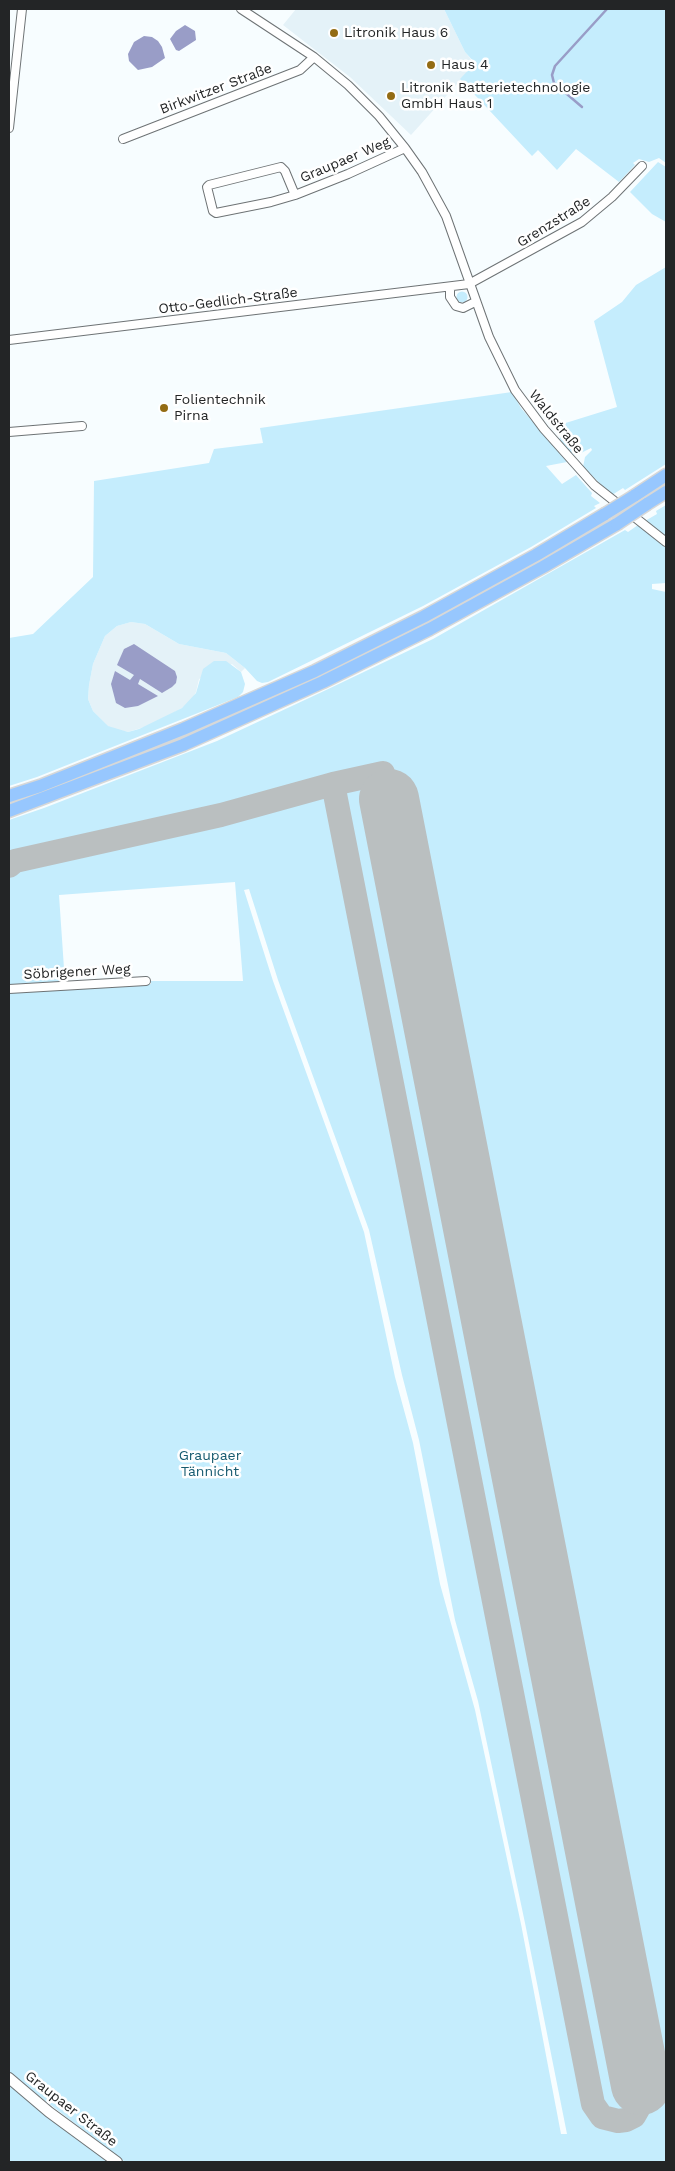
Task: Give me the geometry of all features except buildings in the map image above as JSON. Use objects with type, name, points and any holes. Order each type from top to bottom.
[{"type":"highway","points":[[9,796],[40,786],[184,729],[315,671],[423,618],[605,514],[666,475]]},
{"type":"highway","points":[[9,811],[183,745],[323,682],[430,629],[543,567],[617,524],[666,492]]},
{"type":"street","points":[[9,128],[22,9]]},
{"type":"street","points":[[241,9],[314,57],[348,85],[405,148],[422,172],[446,216],[469,284]]},
{"type":"street","name":"Birkwitzer Straße","points":[[123,138],[300,70],[314,57]]},
{"type":"street","name":"Graupaer Weg","points":[[295,195],[285,171],[281,167],[207,187],[213,211],[216,213],[295,195],[348,174],[405,148]]},
{"type":"street","name":"Grenzstraße","points":[[469,284],[582,222],[612,197],[642,166]]},
{"type":"street","name":"Otto-Gedlich-Straße","points":[[9,340],[469,284]]},
{"type":"street","name":"Waldstraße","points":[[469,284],[506,374],[524,405],[571,461],[594,484],[666,542]]},
{"type":"street","points":[[450,286],[450,297],[456,306],[463,308],[475,302]]},
{"type":"street","points":[[9,432],[82,426]]},
{"type":"street","name":"Söbrigener Weg","points":[[9,989],[146,981]]},
{"type":"street","name":"Graupaer Straße","points":[[9,2078],[49,2112],[117,2162]]},
{"type":"shaded area","points":[[296,9],[444,9],[465,52],[475,64],[411,135],[350,77],[283,25]]},
{"type":"shaded area","points":[[185,25],[195,31],[196,40],[179,51],[176,50],[170,39],[176,31]]},
{"type":"shaded area","points":[[144,36],[152,37],[158,41],[165,58],[152,67],[138,70],[129,61],[128,54],[134,42]]},
{"type":"shaded area","points":[[131,622],[145,624],[179,644],[226,653],[245,668],[241,672],[232,664],[199,679],[196,692],[191,701],[151,725],[128,732],[116,730],[107,726],[93,711],[88,699],[89,685],[93,664],[105,636],[117,626]]},
{"type":"shaded area","points":[[134,644],[175,671],[177,677],[176,683],[162,693],[140,679],[138,684],[158,696],[138,706],[125,708],[116,703],[111,684],[115,671],[130,680],[134,675],[117,665],[124,649]]},
{"type":"green space","points":[[444,9],[666,9],[666,163],[659,158],[649,162],[639,159],[633,163],[635,165],[619,182],[576,149],[557,170],[538,150],[532,156],[460,79],[475,63],[465,52]]},
{"type":"green space","points":[[658,162],[666,167],[666,222],[652,214],[630,192]]},
{"type":"green space","points":[[666,267],[666,464],[625,490],[623,488],[612,495],[583,467],[585,457],[592,450],[591,448],[577,455],[572,455],[559,439],[563,435],[556,426],[617,407],[594,321],[622,302],[636,285]]},
{"type":"green space","points":[[462,291],[468,297],[462,303],[456,297]]},
{"type":"green space","points":[[512,392],[521,408],[567,462],[546,466],[562,484],[576,475],[592,493],[591,496],[600,503],[594,506],[596,508],[531,547],[423,606],[268,682],[262,683],[257,681],[245,668],[226,653],[179,644],[145,624],[131,622],[117,626],[105,636],[93,664],[89,685],[88,699],[93,711],[108,726],[128,732],[139,729],[182,708],[196,693],[203,669],[214,661],[226,661],[241,672],[245,684],[243,692],[238,697],[37,777],[9,786],[9,638],[33,634],[93,577],[94,481],[209,463],[214,449],[263,443],[260,428]]},
{"type":"green space","points":[[666,505],[666,537],[645,521],[657,514],[656,511]]},
{"type":"green space","name":"Graupaer Tännicht","points":[[638,525],[666,548],[666,583],[652,584],[652,589],[666,592],[666,2162],[125,2162],[9,2073],[9,992],[151,984],[151,981],[243,981],[235,882],[59,895],[65,983],[9,987],[9,820],[217,741],[433,639],[625,530],[628,532]],"holes":[[[249,889],[278,980],[369,1230],[419,1440],[455,1620],[478,1701],[567,2134],[561,2134],[521,1924],[475,1710],[440,1584],[413,1443],[395,1377],[364,1232],[273,981],[244,890]]]},
{"type":"green space","points":[[9,2085],[71,2135],[109,2162],[9,2162]]},
{"type":"waterway","points":[[582,107],[554,83],[552,75],[555,66],[607,9]]},
{"type":"taxiway","points":[[389,799],[383,773],[333,784],[593,2104],[602,2117],[618,2121],[626,2120],[634,2116],[642,2102],[641,2085]]},
{"type":"taxiway","points":[[9,866],[15,861],[221,815],[333,784]]},
{"type":"runway","points":[[389,799],[641,2085]]},
{"type":"place","name":"Litronik Haus 6","points":[[334,33]]},
{"type":"place","name":"Haus 4","points":[[431,65]]},
{"type":"place","name":"Litronik Batterietechnologie GmbH Haus 1","points":[[391,96]]},
{"type":"place","name":"Folientechnik Pirna","points":[[164,408]]}]
